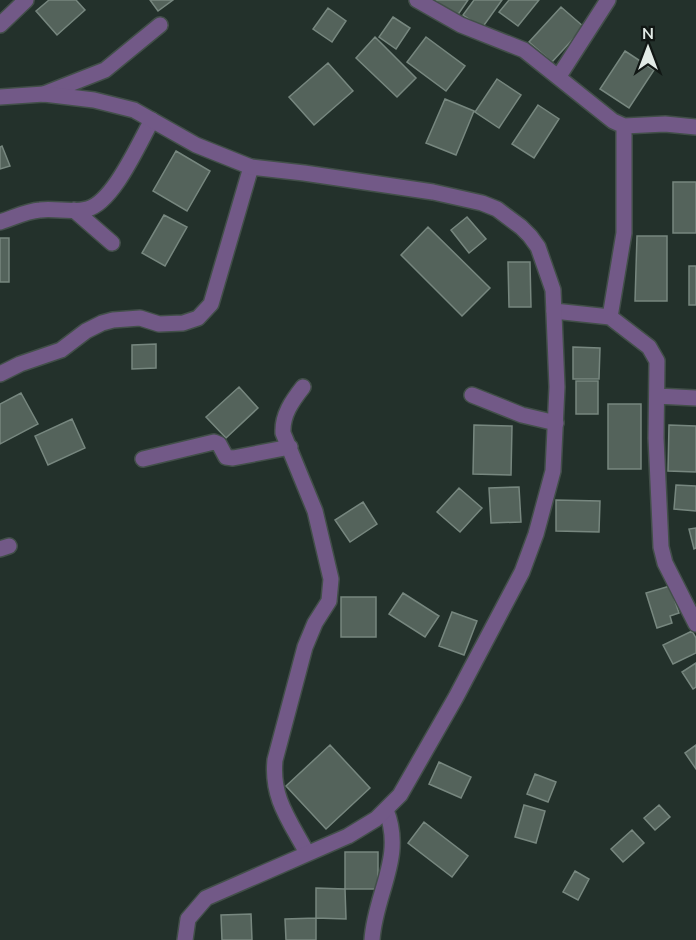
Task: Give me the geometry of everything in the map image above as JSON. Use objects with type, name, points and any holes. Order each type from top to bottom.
[{"type":"street","points":[[0,25],[26,0]]},
{"type":"street","points":[[417,0],[460,24],[524,50],[613,121],[624,126],[665,124],[696,127]]},
{"type":"street","points":[[559,76],[601,3]]},
{"type":"street","points":[[44,94],[105,70],[160,24]]},
{"type":"street","points":[[0,97],[44,94],[94,100],[135,110],[196,145],[251,167],[433,192],[482,202],[497,209],[521,227],[538,247],[553,291],[556,423],[553,471],[536,534],[522,572],[419,762],[400,795],[376,819],[348,836],[206,898],[188,919],[185,940]]},
{"type":"street","points":[[0,222],[40,210],[87,209],[106,196],[152,120]]},
{"type":"street","points":[[610,317],[624,232],[624,126]]},
{"type":"street","points":[[0,374],[20,364],[61,350],[86,331],[102,323],[140,318],[159,324],[177,324],[198,318],[211,304],[251,167]]},
{"type":"street","points":[[75,210],[112,243]]},
{"type":"street","points":[[554,311],[610,317],[649,347],[657,361],[656,438],[661,547],[665,563],[696,624]]},
{"type":"street","points":[[303,387],[288,407],[283,424],[284,433],[315,511],[331,579],[329,601],[315,623],[299,666],[274,773],[277,795],[307,853]]},
{"type":"street","points":[[472,395],[522,415],[556,423]]},
{"type":"street","points":[[657,396],[696,398]]},
{"type":"street","points":[[143,459],[214,442],[219,444],[226,457],[233,458],[290,447]]},
{"type":"street","points":[[372,940],[376,908],[392,855],[392,824],[386,810]]},
{"type":"building","points":[[49,0],[76,0],[85,10],[57,35],[36,11]]},
{"type":"building","points":[[150,0],[173,0],[158,11]]},
{"type":"building","points":[[434,0],[468,0],[457,16]]},
{"type":"building","points":[[474,0],[502,0],[482,28],[463,15]]},
{"type":"building","points":[[509,0],[539,0],[518,26],[499,12]]},
{"type":"building","points":[[561,7],[584,27],[552,62],[529,42]]},
{"type":"building","points":[[328,8],[346,21],[332,42],[313,29]]},
{"type":"building","points":[[393,17],[410,28],[396,49],[379,37]]},
{"type":"building","points":[[375,37],[416,78],[397,97],[356,58]]},
{"type":"building","points":[[426,37],[465,66],[446,91],[407,62]]},
{"type":"building","points":[[625,51],[654,70],[629,108],[600,89]]},
{"type":"building","points":[[328,63],[353,91],[314,125],[289,97]]},
{"type":"building","points":[[497,79],[521,95],[499,128],[475,112]]},
{"type":"building","points":[[445,99],[474,111],[456,155],[426,143]]},
{"type":"building","points":[[538,105],[559,119],[534,158],[512,144]]},
{"type":"building","points":[[2,146],[10,166],[0,169],[0,147]]},
{"type":"building","points":[[176,151],[210,171],[187,211],[153,191]]},
{"type":"building","points":[[673,182],[696,182],[696,233],[673,233]]},
{"type":"building","points":[[164,215],[187,227],[165,266],[142,253]]},
{"type":"building","points":[[467,217],[486,239],[469,253],[451,230]]},
{"type":"building","points":[[428,227],[490,288],[462,316],[401,255]]},
{"type":"building","points":[[637,236],[667,236],[667,301],[635,301]]},
{"type":"building","points":[[0,238],[9,238],[9,282],[0,282]]},
{"type":"building","points":[[508,262],[530,262],[531,307],[509,307]]},
{"type":"building","points":[[689,266],[696,266],[696,305],[689,305]]},
{"type":"building","points":[[156,344],[156,368],[132,369],[132,345]]},
{"type":"building","points":[[573,347],[600,348],[599,379],[573,379]]},
{"type":"building","points":[[576,381],[598,381],[598,414],[576,414]]},
{"type":"building","points":[[239,387],[258,408],[226,438],[206,417]]},
{"type":"building","points":[[21,393],[38,424],[0,444],[0,404]]},
{"type":"building","points":[[608,404],[641,404],[641,469],[608,469]]},
{"type":"building","points":[[72,419],[85,448],[48,465],[35,436]]},
{"type":"building","points":[[474,425],[512,426],[511,475],[473,474]]},
{"type":"building","points":[[669,425],[696,426],[696,472],[668,471]]},
{"type":"building","points":[[676,485],[696,486],[696,511],[674,509]]},
{"type":"building","points":[[519,487],[521,522],[491,523],[489,488]]},
{"type":"building","points":[[459,488],[482,508],[460,532],[437,512]]},
{"type":"building","points":[[556,500],[600,501],[599,532],[556,531]]},
{"type":"building","points":[[363,502],[377,524],[350,542],[335,520]]},
{"type":"building","points":[[696,528],[696,548],[694,549],[689,529]]},
{"type":"building","points":[[670,586],[679,613],[670,616],[672,623],[657,628],[646,593]]},
{"type":"building","points":[[403,593],[439,616],[425,637],[389,614]]},
{"type":"building","points":[[341,597],[376,597],[376,637],[341,637]]},
{"type":"building","points":[[452,612],[477,621],[464,655],[439,646]]},
{"type":"building","points":[[692,631],[696,638],[696,653],[673,664],[663,645]]},
{"type":"building","points":[[696,663],[696,687],[693,689],[682,672]]},
{"type":"building","points":[[330,745],[370,788],[326,829],[286,786]]},
{"type":"building","points":[[696,745],[696,769],[685,753]]},
{"type":"building","points":[[439,762],[471,777],[461,798],[429,784]]},
{"type":"building","points":[[535,774],[556,782],[548,802],[527,794]]},
{"type":"building","points":[[524,805],[545,811],[536,843],[515,837]]},
{"type":"building","points":[[659,805],[670,817],[655,830],[644,818]]},
{"type":"building","points":[[424,822],[468,856],[452,877],[408,843]]},
{"type":"building","points":[[632,830],[644,843],[623,862],[611,849]]},
{"type":"building","points":[[345,852],[378,852],[378,889],[345,889]]},
{"type":"building","points":[[575,871],[589,879],[578,900],[563,892]]},
{"type":"building","points":[[316,888],[345,889],[346,919],[316,918]]},
{"type":"building","points":[[251,914],[252,940],[222,940],[221,915]]},
{"type":"building","points":[[316,918],[316,940],[286,940],[285,919]]}]
